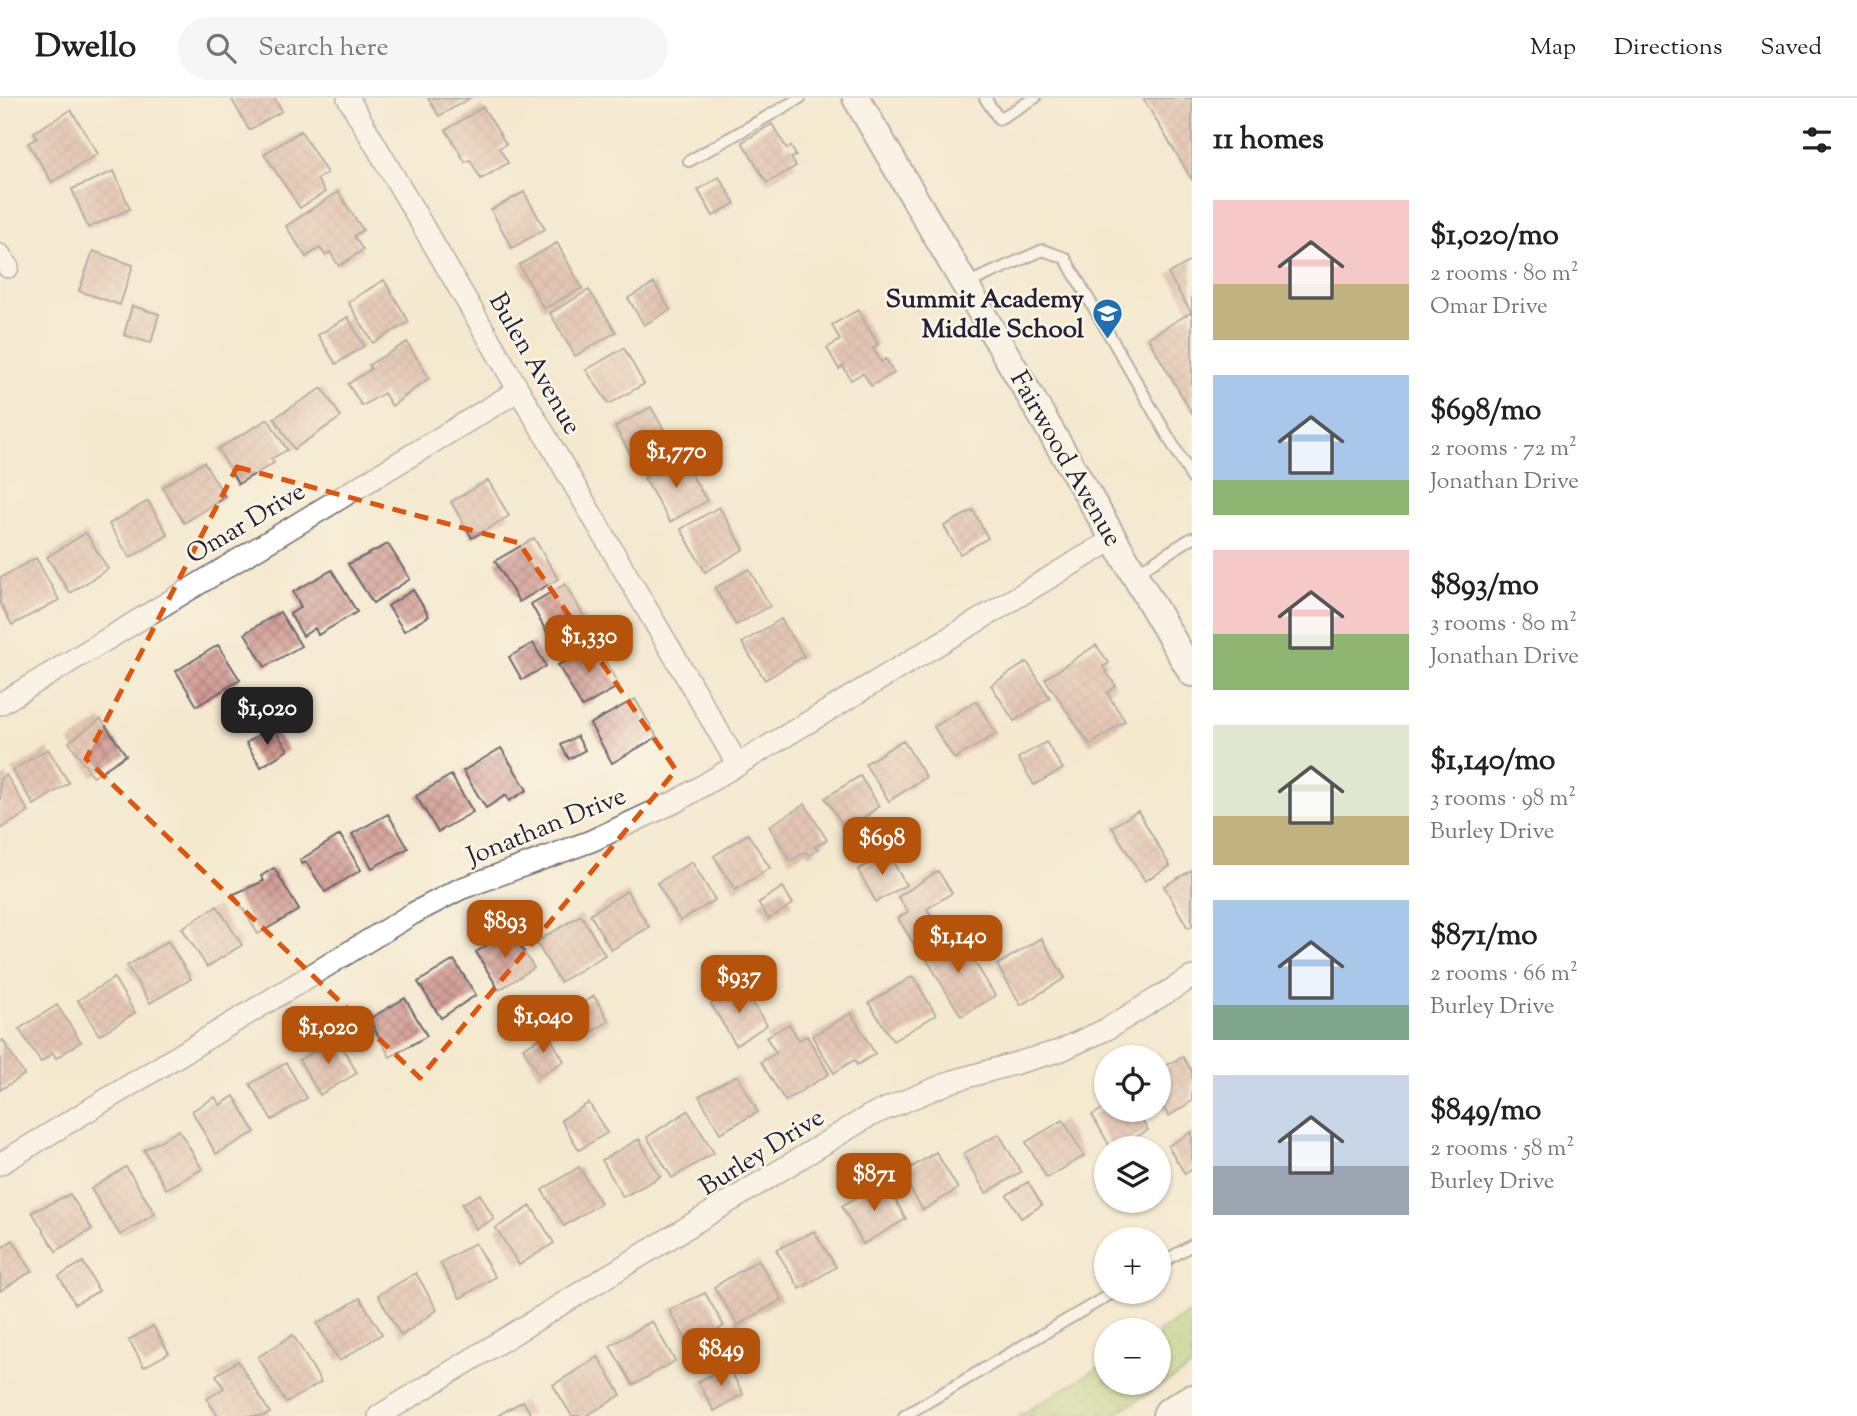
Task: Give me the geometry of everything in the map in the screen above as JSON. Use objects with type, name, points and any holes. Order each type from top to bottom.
[{"type":"highway","points":[[1171,1416],[1192,1404]]},
{"type":"street","name":"Bulen Avenue","points":[[348,98],[738,765]]},
{"type":"street","name":"Fairwood Avenue","points":[[856,98],[1192,673]]},
{"type":"street","name":"Omar Drive","points":[[0,704],[519,390]]},
{"type":"street","name":"Jonathan Drive","points":[[0,1164],[412,914],[460,889],[591,841],[677,801],[1114,539]]},
{"type":"street","name":"Burley Drive","points":[[379,1416],[869,1116],[953,1081],[1059,1051],[1107,1029],[1192,977]]},
{"type":"lane","points":[[689,161],[800,98]]},
{"type":"lane","points":[[985,98],[999,119],[1035,98]]},
{"type":"lane","points":[[965,284],[1043,250],[1065,258],[1192,478]]},
{"type":"lane","points":[[1134,574],[1192,538]]},
{"type":"lane","points":[[1171,1257],[1192,1245]]},
{"type":"lane","points":[[904,1416],[1094,1304]]},
{"type":"highlighted area","points":[[237,467],[519,543],[676,770],[420,1078],[86,759]]},
{"type":"green space","points":[[1192,1311],[1192,1367],[1171,1380],[1171,1324]]},
{"type":"green space","points":[[1094,1370],[1094,1395],[1146,1395],[1111,1416],[1019,1416]]},
{"type":"building","points":[[231,98],[274,98],[282,111],[249,130]]},
{"type":"building","points":[[428,98],[470,98],[439,116]]},
{"type":"building","points":[[1143,98],[1192,98],[1192,180]]},
{"type":"building","points":[[483,107],[506,144],[499,148],[508,163],[481,179],[470,160],[465,162],[446,130]]},
{"type":"building","points":[[71,110],[98,154],[52,182],[28,143],[37,138],[34,132]]},
{"type":"building","points":[[772,124],[787,149],[791,146],[796,156],[791,158],[796,166],[767,183],[742,142]]},
{"type":"building","points":[[301,131],[327,173],[317,179],[325,192],[300,208],[264,154]]},
{"type":"building","points":[[114,171],[130,209],[88,228],[72,189]]},
{"type":"building","points":[[719,177],[735,203],[713,216],[698,190]]},
{"type":"building","points":[[338,192],[363,230],[354,236],[363,250],[339,266],[330,252],[325,255],[320,248],[306,257],[286,226]]},
{"type":"building","points":[[524,192],[545,229],[512,248],[491,210]]},
{"type":"building","points":[[557,243],[582,288],[544,309],[519,265]]},
{"type":"building","points":[[93,251],[133,265],[120,305],[79,291]]},
{"type":"building","points":[[1192,260],[1192,413],[1148,338],[1191,312],[1168,274]]},
{"type":"building","points":[[384,280],[409,322],[373,343],[348,302]]},
{"type":"building","points":[[654,283],[670,310],[644,325],[628,298]]},
{"type":"building","points":[[589,290],[616,332],[575,356],[550,313]]},
{"type":"building","points":[[132,306],[159,314],[151,343],[124,335]]},
{"type":"building","points":[[858,310],[878,345],[873,348],[881,362],[886,359],[894,373],[871,386],[863,373],[851,380],[843,366],[839,369],[827,348],[840,340],[832,325]]},
{"type":"building","points":[[348,317],[364,346],[336,364],[318,335]]},
{"type":"building","points":[[407,342],[429,378],[392,406],[384,393],[362,406],[348,384],[371,369],[369,365]]},
{"type":"building","points":[[624,348],[644,384],[609,404],[586,370]]},
{"type":"building","points":[[322,388],[341,417],[294,449],[274,418]]},
{"type":"building","points":[[651,407],[671,442],[635,463],[615,427]]},
{"type":"building","points":[[268,419],[287,450],[271,459],[274,463],[238,484],[218,449]]},
{"type":"building","points":[[681,457],[707,501],[670,522],[644,478]]},
{"type":"building","points":[[204,462],[225,497],[184,523],[162,487]]},
{"type":"building","points":[[488,480],[509,516],[472,538],[451,502]]},
{"type":"building","points":[[148,501],[168,535],[130,558],[109,524]]},
{"type":"building","points":[[719,507],[744,549],[705,572],[681,529]]},
{"type":"building","points":[[973,510],[988,538],[960,554],[944,526]]},
{"type":"building","points":[[86,533],[108,569],[70,593],[47,557]]},
{"type":"building","points":[[534,538],[558,579],[519,602],[495,561]]},
{"type":"building","points":[[388,544],[410,579],[373,603],[348,564]]},
{"type":"building","points":[[36,558],[59,600],[12,625],[0,603],[0,578]]},
{"type":"building","points":[[749,569],[770,606],[736,625],[715,588]]},
{"type":"building","points":[[332,570],[357,612],[318,635],[315,628],[303,636],[290,614],[301,607],[293,592]]},
{"type":"building","points":[[565,584],[586,620],[551,640],[531,604]]},
{"type":"building","points":[[413,590],[429,616],[404,631],[388,606]]},
{"type":"building","points":[[280,612],[301,646],[265,667],[245,633]]},
{"type":"building","points":[[781,619],[804,656],[765,680],[742,643]]},
{"type":"building","points":[[533,643],[546,666],[522,680],[509,657]]},
{"type":"building","points":[[596,644],[619,686],[582,707],[558,665]]},
{"type":"building","points":[[218,645],[240,680],[197,706],[176,671]]},
{"type":"building","points":[[1096,645],[1109,663],[1103,667],[1116,686],[1107,693],[1125,721],[1090,745],[1045,679]]},
{"type":"building","points":[[1027,662],[1050,698],[1014,721],[991,685]]},
{"type":"building","points":[[635,699],[657,737],[612,763],[590,724]]},
{"type":"building","points":[[976,701],[996,734],[954,759],[934,727]]},
{"type":"building","points":[[101,719],[126,755],[93,777],[69,742]]},
{"type":"building","points":[[272,726],[288,750],[261,767],[246,743]]},
{"type":"building","points":[[577,736],[585,750],[569,759],[561,745]]},
{"type":"building","points":[[903,740],[926,777],[889,801],[865,764]]},
{"type":"building","points":[[1046,742],[1063,769],[1034,785],[1018,758]]},
{"type":"building","points":[[501,748],[527,790],[509,801],[506,795],[486,808],[463,771]]},
{"type":"building","points":[[48,749],[69,783],[34,805],[12,770]]},
{"type":"building","points":[[6,775],[29,812],[0,829],[0,779]]},
{"type":"building","points":[[451,775],[473,812],[438,832],[416,796]]},
{"type":"building","points":[[860,776],[879,806],[859,822],[864,830],[851,837],[825,798]]},
{"type":"building","points":[[805,804],[827,840],[814,847],[818,849],[810,855],[805,852],[790,861],[769,826]]},
{"type":"building","points":[[1138,811],[1170,866],[1145,881],[1112,827]]},
{"type":"building","points":[[388,814],[408,848],[372,868],[352,834]]},
{"type":"building","points":[[748,834],[770,868],[735,890],[714,856]]},
{"type":"building","points":[[340,835],[361,870],[325,892],[306,862],[302,864],[300,860]]},
{"type":"building","points":[[888,853],[906,885],[876,902],[858,870]]},
{"type":"building","points":[[692,862],[715,900],[680,921],[657,883]]},
{"type":"building","points":[[274,868],[299,910],[258,934],[234,894],[264,881],[261,876]]},
{"type":"building","points":[[1192,870],[1192,926],[1188,928],[1164,886]]},
{"type":"building","points":[[938,871],[952,893],[927,909],[940,930],[915,946],[898,918],[908,912],[898,897]]},
{"type":"building","points":[[783,887],[793,904],[769,919],[758,903]]},
{"type":"building","points":[[627,891],[649,927],[611,950],[590,914]]},
{"type":"building","points":[[217,906],[242,945],[207,967],[182,928]]},
{"type":"building","points":[[581,915],[605,955],[560,982],[536,942]]},
{"type":"building","points":[[511,931],[534,968],[499,990],[476,952]]},
{"type":"building","points":[[945,935],[956,953],[966,947],[995,996],[961,1016],[921,950]]},
{"type":"building","points":[[1041,938],[1065,978],[1021,1005],[997,965]]},
{"type":"building","points":[[168,941],[191,979],[150,1003],[127,966]]},
{"type":"building","points":[[454,960],[476,995],[441,1018],[418,982]]},
{"type":"building","points":[[913,976],[936,1015],[893,1041],[869,1003]]},
{"type":"building","points":[[114,978],[135,1013],[99,1035],[78,1000]]},
{"type":"building","points":[[741,985],[767,1025],[736,1045],[711,1004]]},
{"type":"building","points":[[594,996],[609,1021],[587,1035],[572,1010]]},
{"type":"building","points":[[405,998],[427,1036],[390,1057],[369,1019]]},
{"type":"building","points":[[57,1005],[81,1042],[56,1058],[53,1053],[41,1062],[19,1029]]},
{"type":"building","points":[[851,1013],[875,1054],[857,1065],[854,1060],[834,1073],[812,1036]]},
{"type":"building","points":[[789,1024],[799,1040],[807,1036],[829,1074],[785,1101],[761,1062],[776,1053],[766,1037]]},
{"type":"building","points":[[548,1034],[564,1061],[539,1076],[523,1048]]},
{"type":"building","points":[[337,1038],[357,1073],[320,1095],[299,1060]]},
{"type":"building","points":[[3,1040],[24,1075],[0,1090],[0,1042]]},
{"type":"building","points":[[1183,1057],[1192,1072],[1192,1101],[1171,1115],[1171,1063]]},
{"type":"building","points":[[286,1063],[307,1098],[272,1120],[250,1084]]},
{"type":"building","points":[[737,1075],[758,1112],[720,1133],[699,1096]]},
{"type":"building","points":[[234,1096],[255,1132],[216,1154],[192,1111],[215,1097],[220,1105]]},
{"type":"building","points":[[589,1103],[607,1133],[579,1150],[561,1120]]},
{"type":"building","points":[[688,1111],[714,1153],[672,1178],[647,1137]]},
{"type":"building","points":[[1063,1120],[1084,1156],[1047,1178],[1026,1142]]},
{"type":"building","points":[[1096,1122],[1143,1122],[1148,1130],[1138,1136],[1104,1136]]},
{"type":"building","points":[[179,1130],[202,1169],[166,1189],[144,1150]]},
{"type":"building","points":[[1192,1132],[1192,1169],[1185,1174],[1171,1151],[1171,1144]]},
{"type":"building","points":[[999,1134],[1021,1172],[986,1193],[963,1154]]},
{"type":"building","points":[[639,1139],[660,1177],[623,1197],[602,1160]]},
{"type":"building","points":[[936,1152],[958,1189],[923,1210],[901,1174]]},
{"type":"building","points":[[126,1167],[155,1214],[120,1235],[91,1189]]},
{"type":"building","points":[[579,1167],[601,1203],[564,1226],[542,1190]]},
{"type":"building","points":[[885,1182],[906,1219],[863,1244],[842,1206]]},
{"type":"building","points":[[1028,1182],[1042,1205],[1021,1218],[1007,1195]]},
{"type":"building","points":[[70,1194],[92,1229],[56,1251],[32,1212]]},
{"type":"building","points":[[480,1194],[494,1219],[476,1229],[462,1204]]},
{"type":"building","points":[[531,1206],[554,1243],[519,1265],[496,1228]]},
{"type":"building","points":[[814,1231],[836,1267],[800,1289],[776,1250]]},
{"type":"building","points":[[13,1240],[32,1271],[0,1291],[0,1249]]},
{"type":"building","points":[[475,1243],[495,1277],[460,1298],[440,1263]]},
{"type":"building","points":[[758,1260],[782,1299],[738,1325],[714,1287]]},
{"type":"building","points":[[83,1262],[99,1291],[75,1304],[59,1276]]},
{"type":"building","points":[[416,1273],[437,1310],[401,1336],[378,1295]]},
{"type":"building","points":[[705,1293],[724,1326],[690,1346],[669,1310]]},
{"type":"building","points":[[360,1298],[382,1334],[339,1361],[317,1324]]},
{"type":"building","points":[[652,1321],[675,1361],[633,1385],[610,1346]]},
{"type":"building","points":[[153,1326],[169,1353],[144,1367],[129,1340]]},
{"type":"building","points":[[293,1335],[321,1382],[286,1403],[258,1357]]},
{"type":"building","points":[[598,1357],[621,1395],[586,1416],[572,1416],[553,1385]]},
{"type":"building","points":[[238,1361],[270,1413],[264,1416],[218,1416],[207,1399],[224,1388],[216,1375]]},
{"type":"building","points":[[728,1366],[743,1394],[714,1411],[698,1382]]},
{"type":"building","points":[[523,1401],[532,1416],[497,1416]]},
{"type":"place","name":"Summit Academy Middle School","points":[[1107,340]]}]
